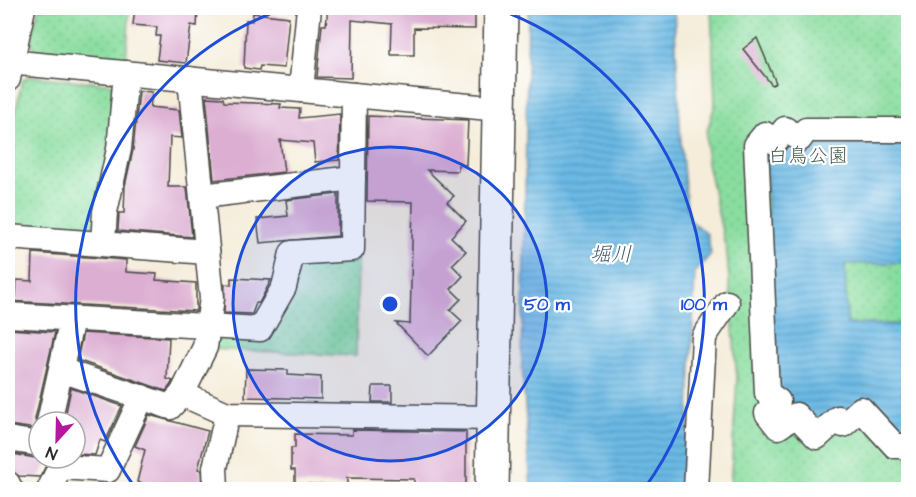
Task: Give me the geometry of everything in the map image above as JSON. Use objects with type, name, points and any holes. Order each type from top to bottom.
[{"type":"street","points":[[23,8],[9,68],[126,73],[500,109]]},
{"type":"street","points":[[301,90],[309,8]]},
{"type":"street","points":[[492,489],[501,8]]},
{"type":"street","points":[[103,243],[105,212],[119,149],[126,73]]},
{"type":"street","points":[[62,370],[170,407],[182,394],[205,347],[212,298],[190,79]]},
{"type":"street","points":[[8,315],[260,329],[284,287],[292,253],[352,249],[354,95]]},
{"type":"street","points":[[909,130],[806,130],[800,139],[785,129],[775,142],[765,134],[756,145],[767,393],[778,401],[767,413],[778,427],[796,415],[817,437],[838,418],[843,425],[861,409],[895,446],[909,446]]},
{"type":"street","points":[[202,196],[353,178]]},
{"type":"street","points":[[8,237],[207,252]]},
{"type":"street","points":[[696,489],[704,336],[728,303]]},
{"type":"street","points":[[52,410],[72,319]]},
{"type":"street","points":[[182,394],[227,414],[494,418]]},
{"type":"street","points":[[49,489],[66,471],[108,470],[142,397]]},
{"type":"street","points":[[216,489],[215,468],[227,414]]},
{"type":"street","points":[[8,439],[27,442]]},
{"type":"street","points":[[8,484],[11,489]]},
{"type":"green space","points":[[38,8],[130,8],[126,60],[36,51],[31,43]]},
{"type":"green space","name":"白鳥公園","points":[[711,8],[908,8],[908,489],[730,489],[737,380],[727,254],[707,163],[706,134],[715,105]]},
{"type":"green space","points":[[30,76],[112,84],[118,91],[97,231],[90,237],[8,230],[8,149],[22,81]]},
{"type":"green space","points":[[358,256],[356,356],[211,349],[220,334],[263,336],[296,264]]},
{"type":"water","name":"堀川","points":[[528,8],[674,8],[687,209],[691,221],[707,234],[711,254],[695,272],[686,489],[531,489],[522,365]]},
{"type":"water","points":[[809,135],[908,136],[908,263],[845,264],[847,324],[908,324],[908,442],[862,403],[816,432],[780,422],[771,391],[766,141]]},
{"type":"building","points":[[135,8],[198,9],[197,26],[191,25],[186,63],[157,60],[160,36],[156,36],[157,27],[133,25]]},
{"type":"building","points":[[328,8],[475,8],[475,29],[414,28],[414,55],[391,55],[392,24],[352,20],[351,78],[317,77],[322,25],[326,25]]},
{"type":"building","points":[[253,13],[289,17],[284,68],[260,66],[259,70],[244,68],[246,20],[252,21]]},
{"type":"building","points":[[757,38],[776,83],[772,85],[743,49]]},
{"type":"building","points":[[139,91],[152,92],[150,107],[179,110],[182,138],[170,137],[168,187],[187,187],[192,237],[118,231],[119,213],[124,213],[125,186],[133,150]]},
{"type":"building","points":[[206,97],[223,98],[224,102],[281,104],[280,108],[300,109],[299,118],[340,114],[339,160],[315,162],[313,143],[280,140],[284,172],[214,180]]},
{"type":"building","points":[[368,116],[468,120],[466,165],[458,165],[458,171],[427,170],[454,196],[447,202],[466,221],[451,237],[466,251],[452,265],[463,276],[451,289],[461,299],[450,310],[462,321],[428,356],[396,323],[410,324],[413,202],[367,201]]},
{"type":"building","points":[[338,194],[338,236],[260,243],[257,219],[288,216],[286,200]]},
{"type":"building","points":[[33,253],[126,260],[126,272],[157,274],[156,280],[196,283],[196,311],[8,301],[8,294],[16,295],[17,280],[32,281]]},
{"type":"building","points":[[231,278],[271,280],[259,303],[256,303],[252,314],[224,313],[225,284],[231,285]]},
{"type":"building","points":[[8,329],[55,332],[37,410],[27,410],[27,428],[8,425]]},
{"type":"building","points":[[83,333],[169,338],[167,379],[173,381],[166,391],[77,360]]},
{"type":"building","points":[[246,369],[288,370],[288,375],[321,377],[321,399],[245,397]]},
{"type":"building","points":[[373,386],[392,386],[392,402],[372,402]]},
{"type":"building","points":[[71,388],[122,406],[105,442],[100,440],[95,455],[87,455],[87,410],[66,410]]},
{"type":"building","points":[[149,415],[208,431],[198,469],[201,470],[202,489],[164,489],[137,482],[145,450],[135,446]]},
{"type":"building","points":[[352,430],[466,432],[466,489],[414,489],[414,479],[347,478],[347,485],[295,484],[295,470],[291,470],[291,448],[295,448],[295,434],[352,435]]},
{"type":"building","points":[[8,453],[27,457],[27,470],[44,470],[40,477],[19,476],[8,470]]}]
